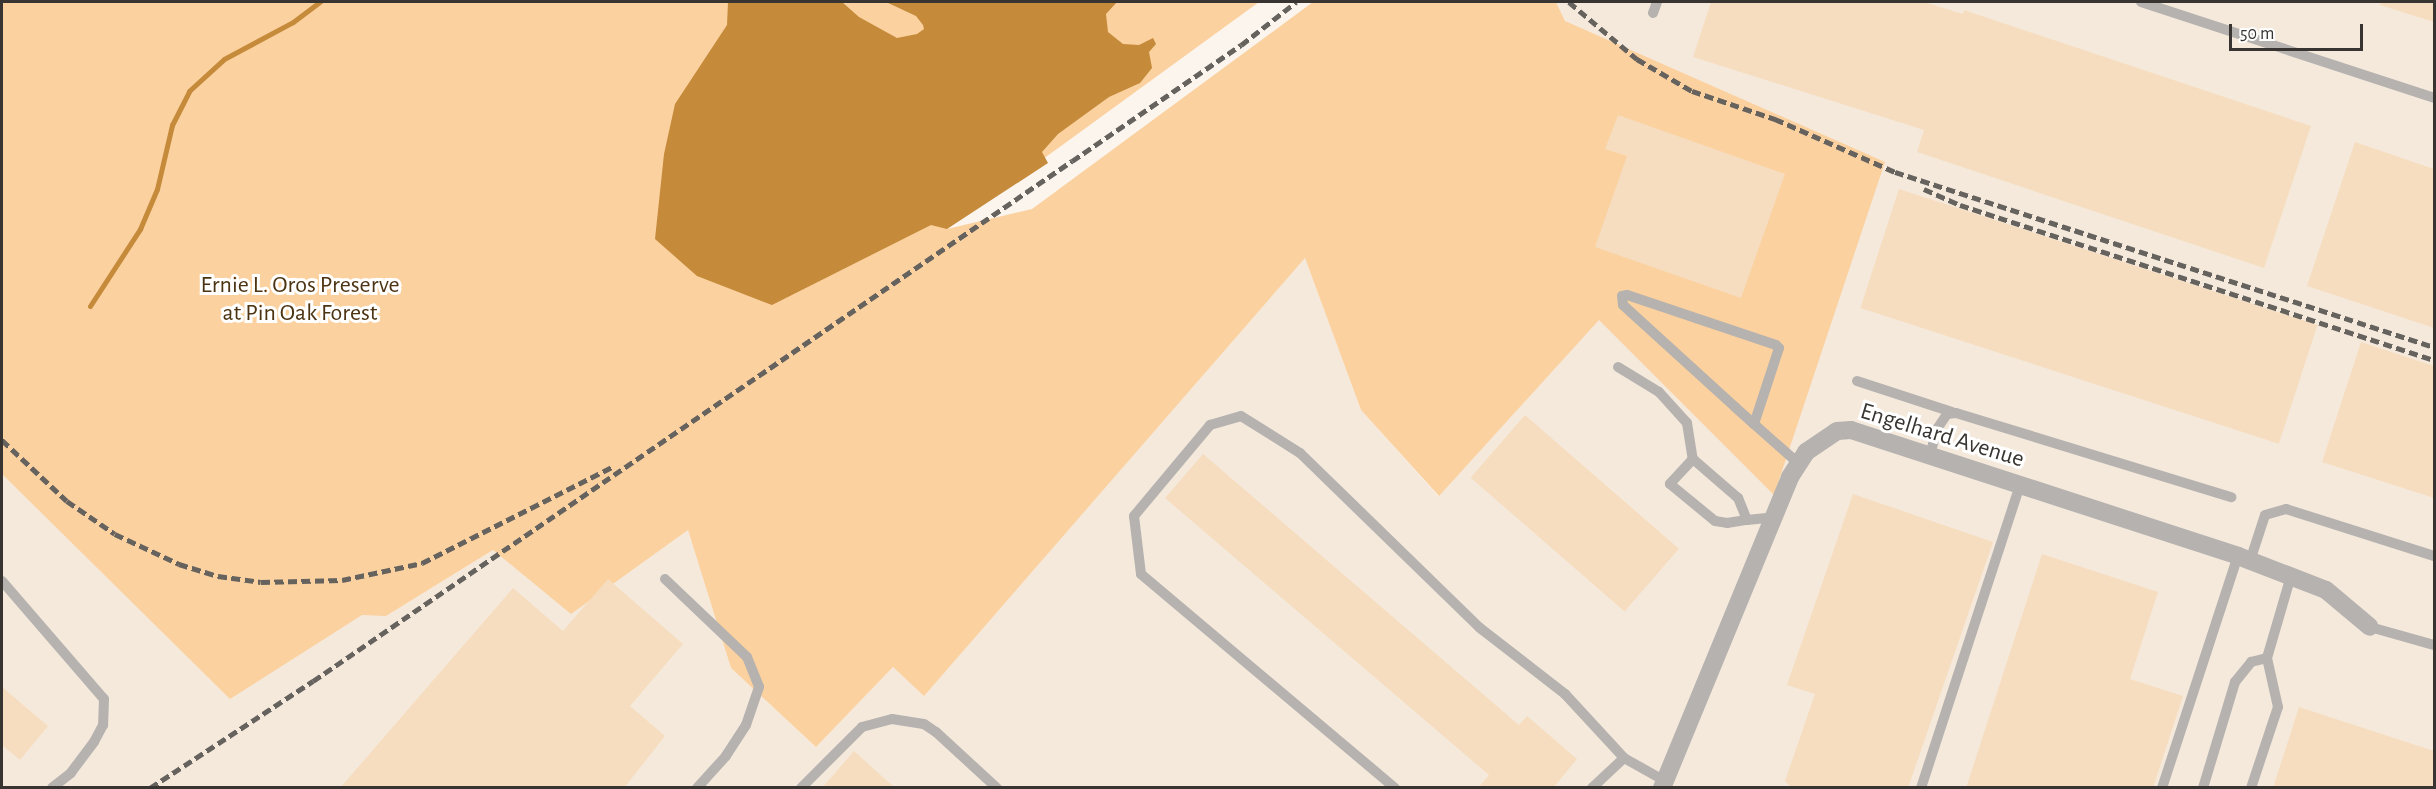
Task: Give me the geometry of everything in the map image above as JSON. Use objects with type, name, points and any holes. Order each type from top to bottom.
[{"type":"street","name":"Engelhard Avenue","points":[[1664,784],[1798,464],[1821,440],[1851,430],[2291,576],[2326,590],[2370,627]]},
{"type":"lane","points":[[1653,13],[1657,2]]},
{"type":"lane","points":[[2141,2],[2434,98]]},
{"type":"lane","points":[[1754,424],[1779,348],[1776,345],[1627,295],[1622,296],[1623,305],[1798,464]]},
{"type":"lane","points":[[1618,367],[1659,392],[1687,423],[1693,459],[1738,498],[1747,520]]},
{"type":"lane","points":[[1857,381],[2231,497]]},
{"type":"lane","points":[[1930,455],[1937,429],[1952,412]]},
{"type":"lane","points":[[1395,788],[1141,574],[1134,516],[1210,425],[1241,416],[1300,453],[1366,521],[1480,627],[1565,694],[1624,758],[1664,784]]},
{"type":"lane","points":[[1693,459],[1670,484],[1715,522],[1774,517]]},
{"type":"lane","points":[[1921,788],[2020,485]]},
{"type":"lane","points":[[2162,788],[2244,559],[2265,515],[2286,509],[2434,556]]},
{"type":"lane","points":[[2252,788],[2278,707],[2267,658],[2291,576]]},
{"type":"lane","points":[[665,579],[747,657],[759,687],[746,725],[726,756],[697,788]]},
{"type":"lane","points":[[2,581],[104,699],[103,725],[94,742],[71,773],[52,788]]},
{"type":"lane","points":[[2370,627],[2434,645]]},
{"type":"lane","points":[[2203,788],[2235,682],[2251,662],[2267,658]]},
{"type":"lane","points":[[801,788],[862,727],[892,719],[924,724],[936,732],[997,788]]},
{"type":"lane","points":[[1593,788],[1624,758]]},
{"type":"shaded area","points":[[728,2],[842,2],[859,17],[897,38],[917,34],[924,29],[923,25],[916,16],[886,2],[1117,2],[1106,14],[1108,32],[1123,44],[1139,45],[1153,38],[1156,44],[1149,52],[1152,68],[1140,83],[1109,97],[1058,134],[1042,152],[1048,163],[947,229],[931,225],[772,305],[697,276],[655,239],[664,154],[675,104],[727,25]]},
{"type":"shaded area","points":[[1556,2],[2434,2],[2434,787],[2,787],[2,468],[386,616],[493,550],[571,613],[688,530],[731,668],[816,747],[893,667],[924,695],[1305,258],[1361,410],[1438,496],[1599,319],[1774,494]]},
{"type":"green space","name":"Ernie L. Oros Preserve at Pin Oak Forest","points":[[2,2],[1259,2],[947,229],[1032,209],[1313,2],[1556,2],[1565,21],[1885,162],[1774,495],[1599,320],[1439,496],[1361,410],[1305,258],[924,696],[893,667],[816,747],[731,668],[688,530],[571,614],[493,550],[386,616],[362,615],[230,699],[2,474]]},
{"type":"building","points":[[1711,2],[1924,2],[1963,14],[1964,10],[2311,126],[2264,268],[1917,152],[1924,130],[1693,57]]},
{"type":"building","points":[[2381,2],[2434,2],[2434,22],[2380,5]]},
{"type":"building","points":[[1618,115],[1785,174],[1741,298],[1595,247],[1627,156],[1605,149]]},
{"type":"building","points":[[2355,142],[2434,169],[2434,328],[2307,286]]},
{"type":"building","points":[[1899,189],[2317,325],[2279,444],[1860,308]]},
{"type":"building","points":[[2361,342],[2434,366],[2434,498],[2322,462]]},
{"type":"building","points":[[1525,415],[1679,549],[1625,611],[1471,478]]},
{"type":"building","points":[[1203,454],[1519,725],[1527,716],[1577,759],[1553,788],[1478,788],[1489,775],[1165,498]]},
{"type":"building","points":[[1853,494],[1993,542],[1908,788],[1792,788],[1785,781],[1815,694],[1787,685]]},
{"type":"building","points":[[2042,554],[2158,592],[2130,679],[2183,696],[2153,788],[1966,788]]},
{"type":"building","points":[[608,579],[683,644],[630,706],[665,736],[624,788],[340,788],[513,588],[563,631]]},
{"type":"building","points":[[2,687],[48,726],[20,760],[2,745]]},
{"type":"building","points":[[2299,707],[2434,751],[2434,788],[2273,788]]},
{"type":"building","points":[[854,751],[895,788],[822,788]]},
{"type":"waterway","points":[[90,306],[140,229],[157,189],[172,125],[189,91],[224,59],[293,22],[320,2]]},
{"type":"railway","points":[[150,788],[313,681],[1072,161],[1241,45],[1296,2]]},
{"type":"railway","points":[[1569,2],[1637,59],[1692,91],[1775,119],[1895,172],[2434,347]]},
{"type":"railway","points":[[1924,189],[1960,205],[2434,360]]},
{"type":"railway","points":[[2,440],[67,501],[115,534],[179,564],[218,576],[261,582],[342,580],[422,563],[614,466]]}]
